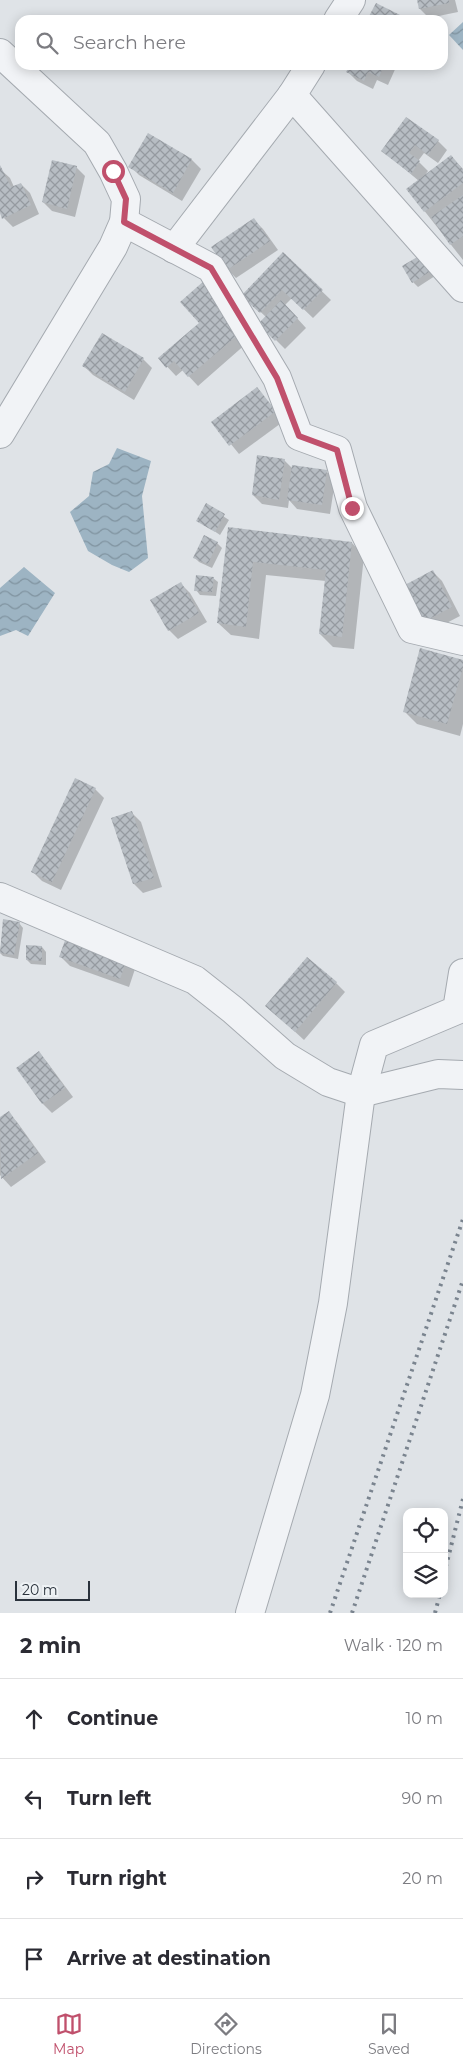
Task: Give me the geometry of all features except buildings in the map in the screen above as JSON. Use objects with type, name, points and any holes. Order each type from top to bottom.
[{"type":"street","points":[[341,15],[351,0]]},
{"type":"street","points":[[0,53],[15,67]]},
{"type":"street","points":[[0,434],[113,248],[124,222],[126,199],[113,171],[96,143],[18,70]]},
{"type":"street","points":[[174,249],[292,95],[308,70]]},
{"type":"street","points":[[292,95],[463,288]]},
{"type":"street","points":[[124,222],[211,268],[277,378],[299,436],[337,450],[352,508],[412,629],[463,641]]},
{"type":"street","points":[[0,897],[195,980],[233,1010],[285,1056],[328,1082],[361,1092],[438,1074],[463,1075]]},
{"type":"street","points":[[250,1613],[315,1395],[333,1303],[361,1092],[374,1046],[457,1010],[463,973]]},
{"type":"water","points":[[463,22],[463,50],[449,35]]},
{"type":"water","points":[[117,448],[151,461],[142,496],[148,558],[129,572],[112,565],[88,551],[70,512],[89,496],[93,472],[109,464]]},
{"type":"water","points":[[24,567],[55,593],[28,636],[16,630],[0,636],[0,588]]},
{"type":"railway","points":[[330,1613],[463,1219]]},
{"type":"railway","points":[[352,1613],[463,1280]]},
{"type":"railway","points":[[448,1558],[463,1499]]},
{"type":"railway","points":[[435,1613],[439,1598]]},
{"type":"route","points":[[113,171],[126,199],[124,222],[211,268],[277,378],[299,436],[337,450],[352,508]]}]
